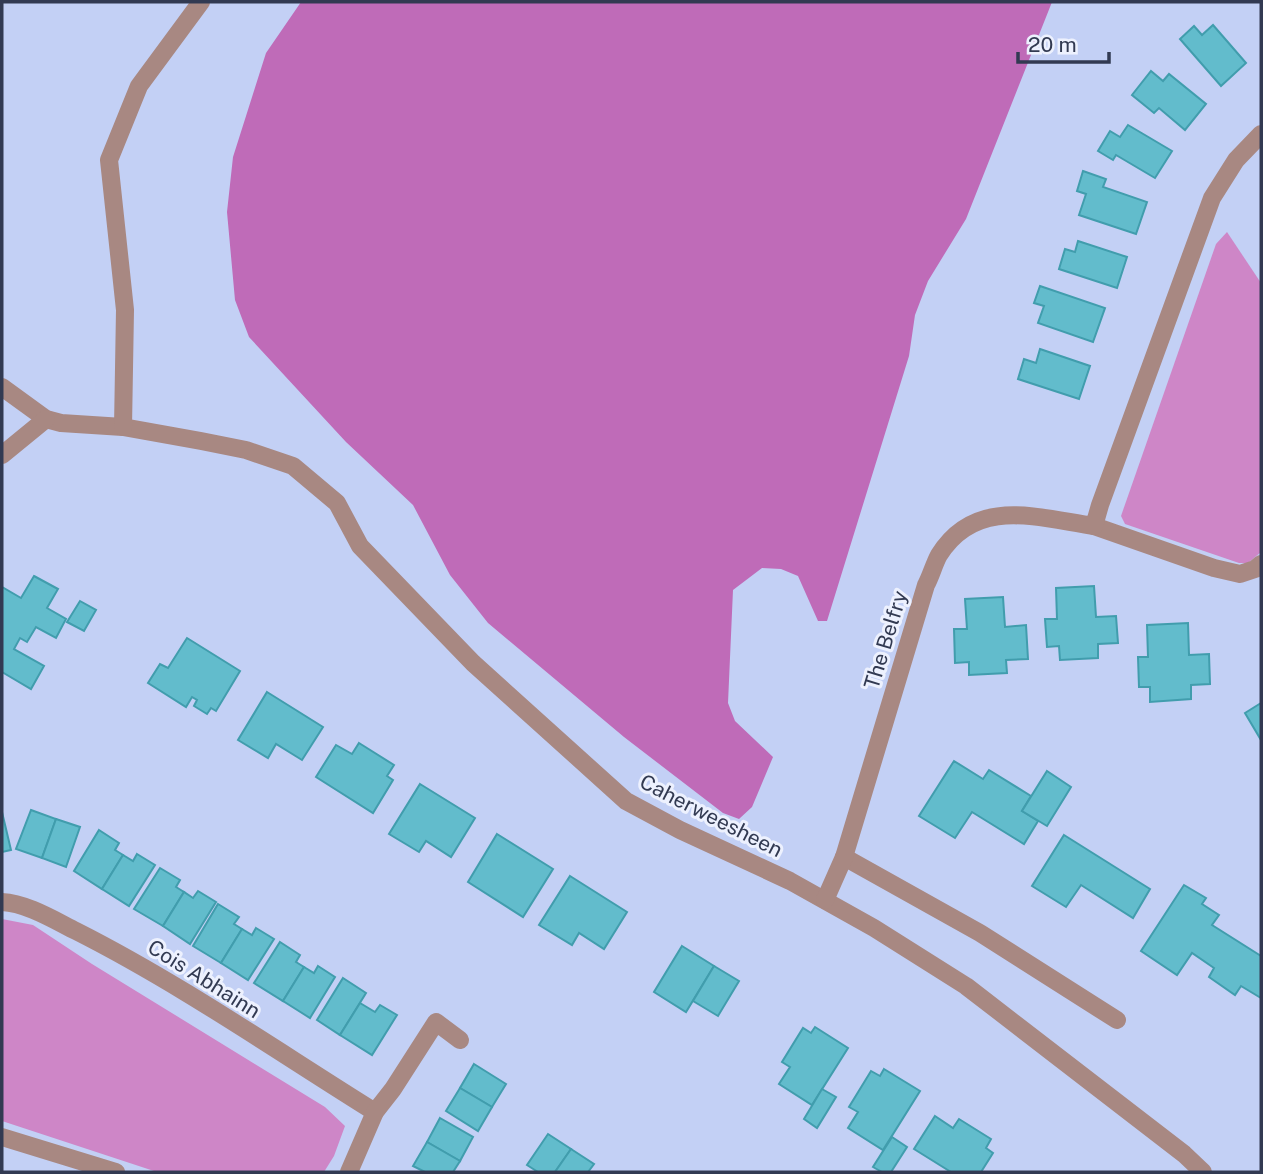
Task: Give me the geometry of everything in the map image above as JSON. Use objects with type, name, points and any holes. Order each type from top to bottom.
[{"type":"street","points":[[122,427],[125,310],[109,160],[139,86],[201,2]]},
{"type":"street","points":[[1094,526],[1212,198],[1236,160],[1261,134]]},
{"type":"street","points":[[2,387],[46,419],[2,455]]},
{"type":"street","name":"Caherweesheen","points":[[46,419],[61,423],[122,427],[246,450],[293,467],[337,503],[359,546],[473,663],[626,801],[825,900],[966,986],[1184,1154],[1203,1172]]},
{"type":"street","name":"The Belfry","points":[[825,900],[844,857],[926,585],[939,555],[960,531],[985,517],[1016,515],[1094,526],[1214,568],[1240,574],[1261,564]]},
{"type":"street","points":[[844,857],[980,933],[1116,1020]]},
{"type":"street","name":"Cois Abhainn","points":[[2,902],[10,902],[50,918],[119,953],[375,1112]]},
{"type":"street","points":[[349,1172],[375,1112],[393,1089],[436,1021],[460,1040]]},
{"type":"street","points":[[2,1137],[116,1172]]},
{"type":"shaded area","points":[[301,2],[1052,2],[966,219],[928,281],[915,315],[909,356],[827,621],[818,621],[798,576],[781,569],[762,568],[733,590],[728,703],[735,721],[773,757],[752,807],[739,819],[723,813],[624,737],[488,623],[450,575],[413,505],[346,442],[249,337],[235,300],[227,212],[233,157],[266,53]]},
{"type":"shaded area","points":[[1227,232],[1261,283],[1261,552],[1248,563],[1239,563],[1125,524],[1121,516],[1216,244]]},
{"type":"shaded area","points":[[2,919],[33,925],[325,1107],[345,1126],[334,1156],[324,1172],[157,1172],[2,1121]]},
{"type":"building","points":[[1213,25],[1246,63],[1221,86],[1180,39],[1194,26],[1202,35]]},
{"type":"building","points":[[1151,71],[1163,81],[1169,74],[1206,104],[1185,130],[1159,108],[1154,113],[1132,95]]},
{"type":"building","points":[[1128,125],[1172,151],[1155,178],[1116,155],[1113,160],[1098,151],[1110,131],[1120,137]]},
{"type":"building","points":[[1083,171],[1106,179],[1103,187],[1147,202],[1136,234],[1079,215],[1086,194],[1077,191]]},
{"type":"building","points":[[1078,241],[1127,257],[1117,288],[1059,269],[1065,249],[1075,252]]},
{"type":"building","points":[[1040,286],[1105,308],[1093,342],[1038,323],[1044,306],[1034,303]]},
{"type":"building","points":[[1040,349],[1090,366],[1079,399],[1018,379],[1024,359],[1036,363]]},
{"type":"building","points":[[34,576],[58,589],[47,608],[66,619],[56,638],[36,627],[27,642],[20,638],[14,649],[44,666],[31,689],[2,672],[2,587],[21,598]]},
{"type":"building","points":[[1094,586],[1096,617],[1116,616],[1118,643],[1098,644],[1098,658],[1060,660],[1059,646],[1047,647],[1045,619],[1057,619],[1056,588]]},
{"type":"building","points":[[1003,597],[1005,627],[1026,625],[1028,659],[1006,660],[1007,673],[969,675],[969,662],[955,663],[954,629],[967,629],[965,599]]},
{"type":"building","points":[[80,601],[96,610],[84,631],[67,622]]},
{"type":"building","points":[[1188,623],[1189,655],[1209,654],[1210,684],[1191,685],[1191,699],[1150,702],[1150,687],[1139,687],[1138,657],[1148,657],[1147,625]]},
{"type":"building","points":[[187,638],[240,671],[216,711],[211,708],[207,714],[194,706],[197,700],[192,697],[186,707],[148,683],[160,664],[168,668]]},
{"type":"building","points":[[267,692],[323,727],[302,760],[276,744],[268,758],[238,740]]},
{"type":"building","points":[[1261,703],[1261,740],[1245,713]]},
{"type":"building","points":[[359,743],[394,765],[387,776],[393,780],[373,813],[316,777],[336,745],[352,754]]},
{"type":"building","points":[[954,761],[983,779],[989,770],[1031,796],[1022,811],[1038,821],[1024,844],[972,812],[955,838],[919,816]]},
{"type":"building","points":[[1047,771],[1071,787],[1047,826],[1022,811]]},
{"type":"building","points":[[420,784],[475,818],[451,857],[426,841],[419,852],[389,834]]},
{"type":"building","points":[[31,810],[56,819],[42,858],[16,849]]},
{"type":"building","points":[[2,812],[11,850],[2,852]]},
{"type":"building","points":[[56,819],[80,827],[66,867],[42,858]]},
{"type":"building","points":[[99,830],[119,843],[115,850],[123,855],[102,889],[74,871]]},
{"type":"building","points":[[497,834],[553,869],[523,917],[468,882]]},
{"type":"building","points":[[1064,835],[1150,889],[1133,918],[1081,885],[1066,907],[1032,886]]},
{"type":"building","points":[[137,854],[155,865],[129,906],[102,889],[123,855],[133,861]]},
{"type":"building","points":[[160,868],[180,880],[176,887],[184,892],[163,926],[134,909]]},
{"type":"building","points":[[570,876],[627,912],[604,949],[579,933],[572,945],[539,925]]},
{"type":"building","points":[[1184,885],[1206,898],[1202,904],[1219,915],[1212,925],[1261,956],[1261,998],[1241,986],[1235,995],[1209,977],[1214,968],[1192,953],[1177,975],[1141,951]]},
{"type":"building","points":[[198,891],[216,902],[190,944],[163,926],[184,892],[193,898]]},
{"type":"building","points":[[218,904],[239,917],[234,924],[242,929],[221,963],[193,946]]},
{"type":"building","points":[[256,928],[274,939],[248,980],[221,963],[242,929],[252,935]]},
{"type":"building","points":[[280,942],[300,955],[296,962],[304,967],[283,1001],[254,983]]},
{"type":"building","points":[[682,946],[714,966],[686,1012],[654,992]]},
{"type":"building","points":[[318,966],[335,977],[310,1018],[283,1001],[304,967],[314,973]]},
{"type":"building","points":[[714,966],[739,981],[718,1016],[693,1001]]},
{"type":"building","points":[[343,978],[366,993],[340,1035],[317,1020]]},
{"type":"building","points":[[360,1003],[375,1012],[380,1005],[397,1015],[372,1055],[340,1035]]},
{"type":"building","points":[[815,1027],[848,1048],[812,1105],[779,1084],[790,1067],[782,1062],[803,1028],[811,1033]]},
{"type":"building","points":[[474,1064],[506,1084],[492,1107],[460,1088]]},
{"type":"building","points":[[884,1069],[920,1091],[883,1150],[848,1128],[858,1112],[849,1107],[871,1071],[880,1076]]},
{"type":"building","points":[[460,1088],[492,1107],[478,1131],[446,1111]]},
{"type":"building","points":[[822,1089],[836,1097],[817,1128],[804,1119]]},
{"type":"building","points":[[935,1116],[953,1128],[959,1119],[991,1139],[986,1148],[993,1153],[981,1172],[951,1172],[914,1149]]},
{"type":"building","points":[[440,1118],[473,1137],[460,1161],[427,1142]]},
{"type":"building","points":[[548,1134],[571,1149],[555,1172],[538,1172],[527,1165]]},
{"type":"building","points":[[892,1137],[907,1147],[891,1172],[882,1172],[873,1167]]},
{"type":"building","points":[[427,1142],[460,1161],[453,1172],[425,1172],[413,1166]]},
{"type":"building","points":[[571,1149],[594,1164],[588,1172],[555,1172]]}]
